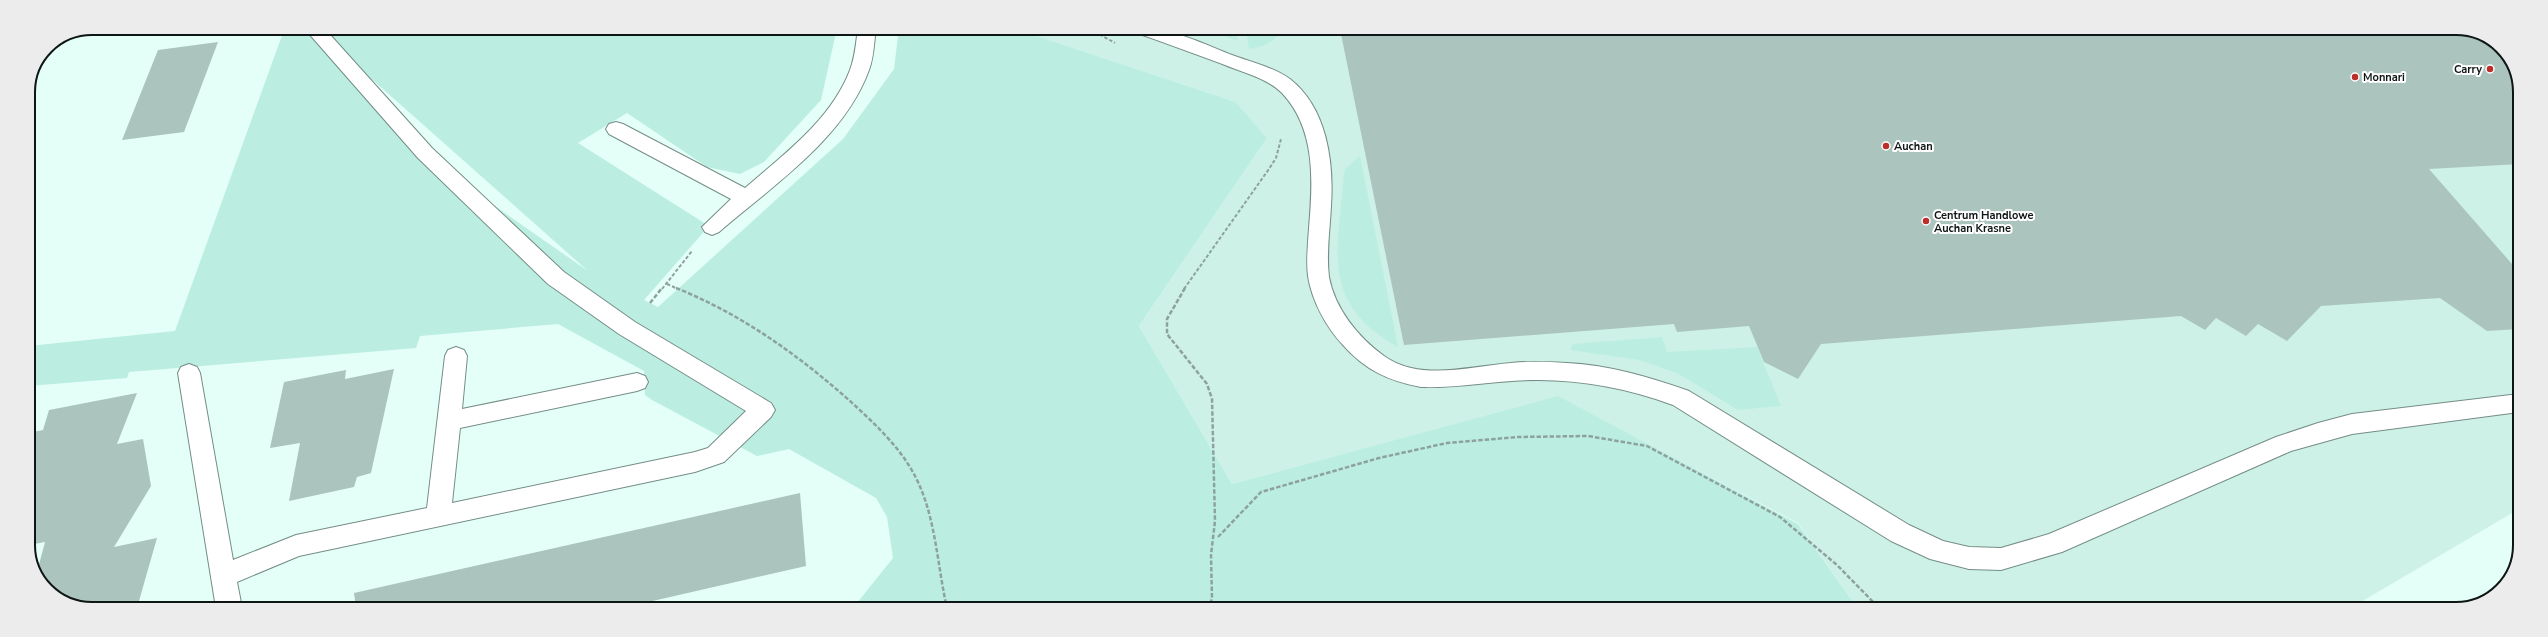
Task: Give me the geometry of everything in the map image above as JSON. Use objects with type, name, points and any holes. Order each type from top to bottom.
[{"type":"street","points":[[224,576],[296,546],[695,462],[716,455],[763,410],[627,328],[556,278],[425,153],[331,46],[319,35]]},
{"type":"street","points":[[712,227],[809,141],[832,116],[857,76],[866,35]]},
{"type":"street","points":[[1159,35],[1258,71],[1286,85],[1303,104],[1312,121],[1318,146],[1322,204],[1317,258],[1319,281],[1327,303],[1339,325],[1369,357],[1388,369],[1420,378],[1527,371],[1564,371],[1606,375],[1643,383],[1681,398],[1900,533],[1939,551],[1975,558],[2001,558],[2026,553],[2139,508],[2284,444],[2318,432],[2352,424],[2513,404]]},
{"type":"street","points":[[616,129],[745,198]]},
{"type":"street","points":[[438,516],[456,356]]},
{"type":"street","points":[[189,373],[228,602]]},
{"type":"street","points":[[449,421],[637,382]]},
{"type":"path","points":[[1102,35],[1120,45]]},
{"type":"path","points":[[1211,602],[1211,555],[1215,521],[1212,399],[1207,384],[1167,334],[1167,319],[1180,294],[1269,169],[1280,148],[1281,135]]},
{"type":"path","points":[[627,328],[667,284],[712,227]]},
{"type":"path","points":[[667,284],[734,314],[796,357],[853,404],[898,449],[915,475],[930,513],[946,602]]},
{"type":"path","points":[[1218,537],[1261,492],[1380,458],[1447,442],[1518,437],[1588,436],[1647,446],[1780,517],[1837,565],[1873,602]]},
{"type":"shaded area","points":[[282,35],[326,35],[439,167],[588,271],[366,74],[328,35],[835,35],[821,100],[764,162],[740,174],[707,167],[627,113],[578,143],[709,226],[644,300],[658,307],[843,139],[894,69],[898,35],[1034,35],[1236,102],[1267,138],[1139,326],[1232,484],[1558,396],[1798,524],[1853,602],[858,602],[893,558],[887,517],[876,498],[789,449],[757,456],[652,400],[645,395],[644,371],[558,324],[420,336],[416,348],[129,372],[127,378],[35,385],[35,345],[175,331]]},
{"type":"shaded area","points":[[1034,35],[2456,35],[2478,39],[2499,54],[2509,70],[2513,88],[2513,513],[2361,602],[1853,602],[1798,523],[1558,397],[1232,484],[1139,326],[1267,138],[1236,102]]},
{"type":"shaded area","points":[[1220,35],[1237,35],[1238,41]]},
{"type":"shaded area","points":[[1247,35],[1278,35],[1272,41],[1260,47],[1249,49]]},
{"type":"shaded area","points":[[1360,156],[1398,347],[1373,330],[1355,312],[1345,293],[1339,272],[1339,226],[1344,173],[1346,168]]},
{"type":"shaded area","points":[[1662,337],[1667,352],[1757,347],[1781,406],[1738,410],[1677,373],[1639,360],[1570,350],[1573,344]]},
{"type":"building","name":"Centrum Handlowe Auchan Krasne","points":[[1341,35],[2456,35],[2478,39],[2494,49],[2509,70],[2512,81],[2513,164],[2429,169],[2513,265],[2513,329],[2487,331],[2440,298],[2321,306],[2287,341],[2258,324],[2246,336],[2216,318],[2205,330],[2181,316],[1821,344],[1798,379],[1764,362],[1749,326],[1677,332],[1674,324],[1404,345]]},
{"type":"building","points":[[218,42],[184,132],[122,140],[158,50]]},
{"type":"building","points":[[394,369],[371,473],[357,477],[354,487],[289,501],[300,443],[270,448],[284,382],[346,370],[345,379]]},
{"type":"building","points":[[137,393],[117,444],[143,439],[151,486],[114,547],[157,538],[139,602],[92,602],[73,599],[57,590],[49,583],[39,567],[45,542],[35,544],[35,432],[43,430],[49,410]]},
{"type":"building","points":[[800,493],[806,566],[648,602],[355,602],[354,593]]},
{"type":"place","name":"Carry","points":[[2490,69]]},
{"type":"place","name":"Monnari","points":[[2355,77]]},
{"type":"place","name":"Auchan","points":[[1886,146]]},
{"type":"place","name":"Centrum Handlowe Auchan Krasne","points":[[1926,221]]}]
